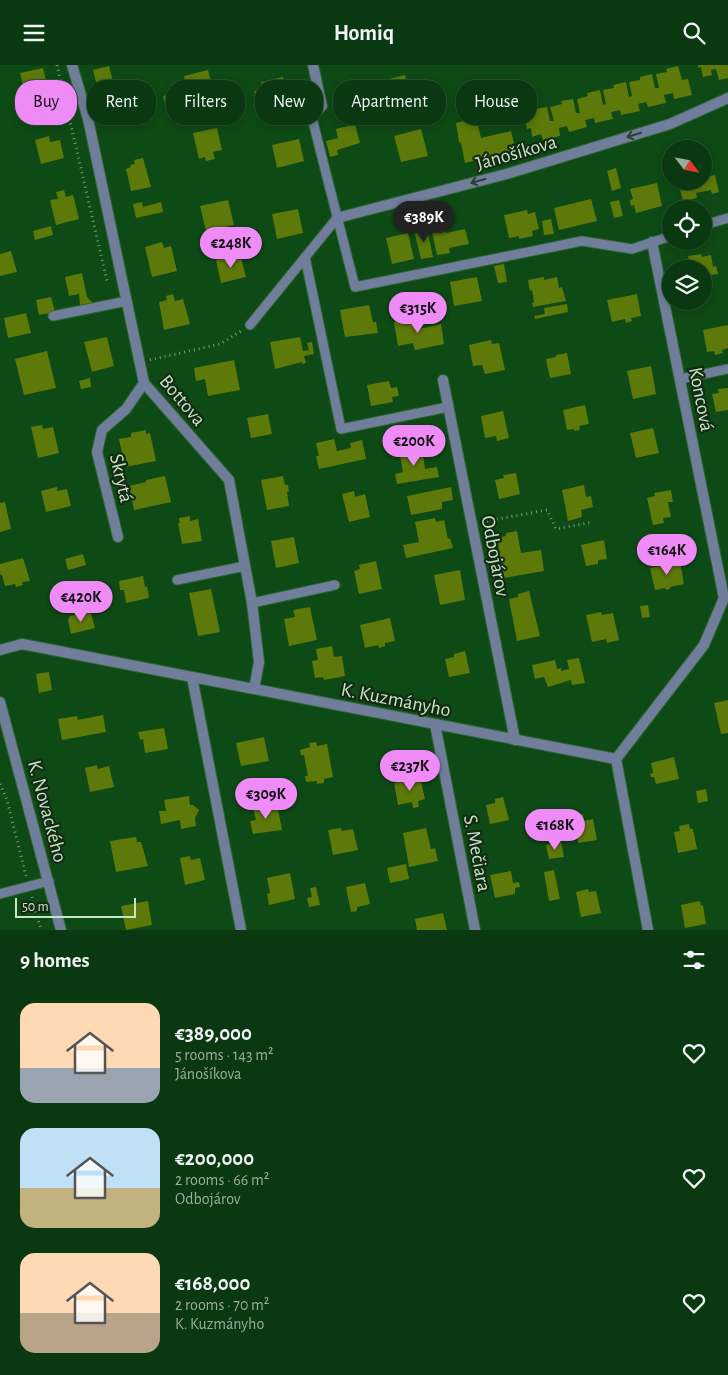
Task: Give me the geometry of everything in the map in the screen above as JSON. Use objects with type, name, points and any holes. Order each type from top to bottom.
[{"type":"street","name":"Bottova","points":[[72,65],[88,119],[144,383],[229,480],[252,603],[259,662],[254,689]]},
{"type":"street","points":[[313,65],[316,80]]},
{"type":"street","name":"Jánošíkova","points":[[337,218],[539,164],[670,124],[728,98]]},
{"type":"street","name":"Koncová","points":[[616,759],[704,645],[724,598],[652,242]]},
{"type":"street","name":"Odbojárov","points":[[443,380],[515,740]]},
{"type":"street","name":"Skrytá","points":[[118,537],[97,452],[102,430],[126,409],[144,383]]},
{"type":"street","name":"K. Kuzmányho","points":[[0,650],[22,644],[616,759]]},
{"type":"street","points":[[192,677],[241,930]]},
{"type":"street","name":"K. Novackého","points":[[0,702],[62,930]]},
{"type":"street","name":"S. Mečiara","points":[[435,724],[475,930]]},
{"type":"street","points":[[616,759],[648,930]]},
{"type":"lane","points":[[314,125],[355,287],[582,241],[632,249],[662,239]]},
{"type":"lane","points":[[250,325],[337,218]]},
{"type":"lane","points":[[712,223],[728,218]]},
{"type":"lane","points":[[305,257],[340,429],[448,407]]},
{"type":"lane","points":[[53,316],[126,301]]},
{"type":"lane","points":[[680,379],[728,369]]},
{"type":"lane","points":[[177,580],[245,567]]},
{"type":"lane","points":[[252,603],[335,585]]},
{"type":"lane","points":[[0,894],[49,881]]},
{"type":"path","points":[[57,65],[113,303]]},
{"type":"path","points":[[140,363],[220,344],[250,325]]},
{"type":"path","points":[[472,524],[547,510],[556,529],[593,522]]},
{"type":"path","points":[[0,785],[7,800],[41,930]]},
{"type":"building","points":[[698,65],[728,65],[728,78],[719,80],[716,69],[711,70],[712,75],[703,77],[701,67],[698,68]]},
{"type":"building","points":[[109,66],[112,80],[96,80],[93,70]]},
{"type":"building","points":[[678,66],[682,80],[688,79],[692,95],[674,99],[673,93],[664,95],[666,103],[648,107],[646,102],[638,104],[640,111],[621,115],[620,110],[611,112],[613,119],[595,123],[594,118],[585,120],[587,127],[569,132],[567,126],[559,128],[560,136],[543,140],[541,134],[532,137],[531,128],[527,129],[526,125],[537,125],[537,109],[547,107],[550,121],[554,121],[550,107],[562,104],[561,101],[573,99],[576,113],[580,113],[577,99],[588,96],[587,93],[600,90],[603,105],[606,104],[603,90],[614,88],[613,85],[626,82],[629,97],[632,96],[629,82],[640,80],[640,77],[652,74],[655,88],[659,88],[656,74],[667,72],[666,69]]},
{"type":"building","points":[[43,68],[46,80],[22,80],[20,73]]},
{"type":"building","points":[[208,70],[211,80],[185,80],[184,76]]},
{"type":"building","points":[[405,75],[406,80],[385,80]]},
{"type":"building","points":[[283,77],[284,80],[270,80]]},
{"type":"building","points":[[166,95],[166,108],[163,96]]},
{"type":"building","points":[[355,125],[360,143],[337,150],[338,155],[330,157],[326,141],[338,138],[336,129]]},
{"type":"building","points":[[456,125],[478,125],[481,138],[511,131],[516,151],[465,163],[461,143],[459,142]]},
{"type":"building","points":[[217,128],[222,150],[213,152],[215,159],[206,161],[205,157],[199,159],[193,133]]},
{"type":"building","points":[[421,129],[428,156],[401,162],[394,136]]},
{"type":"building","points":[[49,136],[50,142],[60,140],[64,158],[41,164],[35,140]]},
{"type":"building","points":[[299,139],[304,161],[277,168],[272,145]]},
{"type":"building","points":[[143,158],[151,187],[131,191],[126,169],[131,167],[130,165],[135,164],[134,160]]},
{"type":"building","points":[[616,168],[621,188],[612,191],[607,171]]},
{"type":"building","points":[[715,175],[719,192],[712,194],[712,176]]},
{"type":"building","points":[[657,183],[662,206],[636,213],[634,205],[631,206],[630,200],[633,199],[630,189]]},
{"type":"building","points":[[64,190],[66,197],[73,195],[79,219],[56,225],[50,200],[58,199],[56,192]]},
{"type":"building","points":[[680,190],[711,190],[696,193],[697,198],[683,200]]},
{"type":"building","points":[[591,199],[597,221],[559,230],[554,208]]},
{"type":"building","points":[[228,200],[234,225],[206,231],[200,206]]},
{"type":"building","points":[[619,200],[623,216],[614,218],[610,202]]},
{"type":"building","points":[[142,202],[143,207],[161,202],[163,212],[136,218],[133,204]]},
{"type":"building","points":[[298,209],[303,233],[277,239],[272,214]]},
{"type":"building","points":[[527,210],[528,214],[535,212],[539,229],[532,231],[533,236],[519,239],[519,236],[509,238],[504,215]]},
{"type":"building","points":[[551,219],[554,234],[544,235],[542,221]]},
{"type":"building","points":[[444,224],[446,233],[465,229],[469,244],[449,248],[450,253],[437,255],[431,227]]},
{"type":"building","points":[[51,226],[53,235],[35,240],[33,231]]},
{"type":"building","points":[[427,228],[433,257],[421,259],[414,230]]},
{"type":"building","points":[[408,233],[414,259],[392,264],[386,238]]},
{"type":"building","points":[[162,242],[164,248],[171,246],[177,271],[152,277],[145,247]]},
{"type":"building","points":[[11,251],[17,272],[0,276],[0,254]]},
{"type":"building","points":[[240,254],[246,277],[221,283],[216,260]]},
{"type":"building","points":[[701,254],[702,257],[711,255],[712,260],[689,260],[688,256]]},
{"type":"building","points":[[712,261],[713,267],[716,266],[718,274],[712,275]]},
{"type":"building","points":[[504,264],[507,282],[498,283],[494,266]]},
{"type":"building","points":[[82,273],[87,297],[93,303],[80,306],[79,294],[69,296],[65,277]]},
{"type":"building","points":[[477,277],[482,301],[454,306],[450,282]]},
{"type":"building","points":[[544,277],[544,280],[557,277],[559,288],[562,287],[566,301],[533,307],[532,290],[530,291],[528,280]]},
{"type":"building","points":[[173,294],[175,301],[183,299],[190,324],[164,330],[159,302],[167,300],[166,296]]},
{"type":"building","points":[[637,294],[641,316],[631,318],[632,321],[626,323],[625,319],[612,322],[607,300]]},
{"type":"building","points":[[51,297],[55,312],[39,315],[36,300]]},
{"type":"building","points":[[567,304],[568,312],[535,319],[534,316],[545,314],[544,308]]},
{"type":"building","points":[[369,305],[378,333],[345,337],[340,310]]},
{"type":"building","points":[[26,313],[31,333],[8,338],[4,318]]},
{"type":"building","points":[[417,318],[419,329],[441,324],[444,344],[415,350],[413,343],[398,346],[394,322]]},
{"type":"building","points":[[728,325],[728,348],[722,350],[723,353],[715,355],[714,351],[707,352],[703,330]]},
{"type":"building","points":[[107,337],[114,366],[92,372],[84,342]]},
{"type":"building","points":[[300,337],[303,351],[309,350],[307,343],[312,342],[314,354],[304,356],[306,363],[302,364],[302,362],[275,369],[270,342]]},
{"type":"building","points":[[491,340],[492,344],[499,343],[505,370],[485,374],[482,365],[473,366],[469,345]]},
{"type":"building","points":[[47,351],[56,388],[24,395],[15,359]]},
{"type":"building","points":[[567,353],[571,374],[550,378],[546,359]]},
{"type":"building","points":[[234,360],[240,390],[208,396],[205,379],[196,381],[194,368]]},
{"type":"building","points":[[651,366],[656,394],[633,399],[627,371]]},
{"type":"building","points":[[90,378],[91,387],[81,389],[79,381]]},
{"type":"building","points":[[389,381],[391,388],[397,387],[399,396],[392,397],[393,402],[371,406],[367,385]]},
{"type":"building","points":[[728,388],[728,410],[716,412],[712,394],[719,393],[718,389]]},
{"type":"building","points":[[585,405],[589,424],[579,426],[580,430],[567,430],[563,410]]},
{"type":"building","points":[[503,411],[509,438],[497,441],[496,436],[485,438],[481,416]]},
{"type":"building","points":[[268,414],[272,434],[251,438],[247,418]]},
{"type":"building","points":[[42,425],[43,429],[53,427],[59,453],[38,458],[31,427]]},
{"type":"building","points":[[653,428],[659,453],[636,458],[630,433]]},
{"type":"building","points":[[146,430],[146,434],[150,433],[156,461],[125,467],[119,439],[131,437],[131,433]]},
{"type":"building","points":[[334,439],[337,451],[351,448],[350,443],[362,440],[366,459],[319,469],[316,443]]},
{"type":"building","points":[[413,447],[413,451],[422,449],[425,469],[437,467],[439,477],[397,484],[395,474],[403,472],[399,449]]},
{"type":"building","points":[[516,473],[520,494],[499,499],[495,480],[504,478],[503,475]]},
{"type":"building","points":[[165,476],[171,502],[134,510],[129,486]]},
{"type":"building","points":[[283,476],[285,485],[288,485],[289,506],[267,510],[261,480]]},
{"type":"building","points":[[584,485],[586,497],[591,496],[593,507],[581,510],[582,517],[568,521],[562,490]]},
{"type":"building","points":[[57,487],[57,491],[67,489],[71,506],[46,512],[41,491]]},
{"type":"building","points":[[451,487],[453,500],[442,502],[442,509],[411,515],[407,496]]},
{"type":"building","points":[[671,490],[673,502],[668,502],[671,517],[663,518],[664,523],[653,525],[647,498],[655,496],[654,493]]},
{"type":"building","points":[[354,491],[355,497],[365,494],[370,517],[349,522],[342,494]]},
{"type":"building","points":[[5,502],[11,529],[0,532],[0,503]]},
{"type":"building","points":[[190,516],[190,521],[198,519],[202,541],[182,544],[178,523],[180,523],[179,518]]},
{"type":"building","points":[[435,518],[436,522],[444,520],[448,539],[450,538],[453,548],[406,558],[403,545],[419,542],[415,522]]},
{"type":"building","points":[[517,531],[521,553],[541,550],[544,571],[504,578],[497,538],[506,536],[506,533]]},
{"type":"building","points":[[294,537],[299,563],[276,568],[271,541]]},
{"type":"building","points":[[604,540],[607,559],[598,560],[598,564],[586,566],[581,545]]},
{"type":"building","points":[[83,554],[86,565],[68,570],[65,559]]},
{"type":"building","points":[[23,558],[30,581],[22,582],[23,585],[16,587],[15,584],[5,586],[0,573],[0,564]]},
{"type":"building","points":[[376,561],[382,589],[359,594],[354,571],[360,569],[359,565]]},
{"type":"building","points":[[680,562],[684,584],[670,587],[670,589],[666,590],[665,588],[655,590],[650,568]]},
{"type":"building","points":[[460,570],[465,600],[440,605],[434,575]]},
{"type":"building","points":[[143,576],[149,598],[126,603],[124,590],[120,590],[119,581]]},
{"type":"building","points":[[211,589],[220,632],[198,636],[189,593]]},
{"type":"building","points":[[529,591],[540,636],[517,641],[509,599]]},
{"type":"building","points":[[648,605],[650,617],[642,618],[640,606]]},
{"type":"building","points":[[310,607],[317,640],[289,646],[284,619],[295,617],[293,610]]},
{"type":"building","points":[[87,612],[91,614],[95,628],[71,634],[68,620],[70,616]]},
{"type":"building","points":[[601,612],[602,615],[613,613],[619,640],[607,643],[606,639],[592,642],[586,615]]},
{"type":"building","points":[[390,618],[395,641],[385,643],[385,646],[379,648],[378,645],[365,648],[360,625]]},
{"type":"building","points":[[332,646],[334,657],[342,656],[345,676],[324,680],[323,677],[315,678],[312,661],[318,660],[316,649]]},
{"type":"building","points":[[465,651],[470,673],[449,677],[445,659]]},
{"type":"building","points":[[579,658],[585,683],[572,685],[571,680],[548,687],[544,677],[535,679],[532,665],[555,660],[557,669],[561,668],[561,671],[569,669],[567,660]]},
{"type":"building","points":[[49,672],[52,690],[39,693],[36,674]]},
{"type":"building","points":[[728,700],[728,733],[721,734],[714,703]]},
{"type":"building","points":[[103,715],[106,732],[62,740],[58,719],[77,716],[78,720]]},
{"type":"building","points":[[164,728],[168,749],[145,753],[143,739],[140,740],[138,732]]},
{"type":"building","points":[[264,737],[269,761],[241,766],[236,743]]},
{"type":"building","points":[[316,742],[317,746],[327,744],[333,777],[324,779],[324,783],[317,784],[317,781],[306,782],[305,776],[308,776],[304,755],[301,755],[300,750],[310,747],[309,743]]},
{"type":"building","points":[[674,757],[679,779],[656,784],[654,777],[651,777],[650,774],[653,773],[651,763]]},
{"type":"building","points":[[97,765],[98,769],[109,766],[114,787],[90,792],[85,768]]},
{"type":"building","points":[[420,777],[425,799],[418,801],[419,807],[413,808],[412,802],[398,805],[394,783]]},
{"type":"building","points":[[706,789],[708,801],[698,803],[696,791]]},
{"type":"building","points":[[189,796],[190,805],[199,810],[195,818],[196,826],[181,829],[180,820],[161,824],[159,811],[166,811],[164,800]]},
{"type":"building","points":[[503,797],[509,820],[490,824],[486,805],[495,803],[495,799]]},
{"type":"building","points":[[277,804],[282,830],[253,834],[250,821],[256,820],[253,808]]},
{"type":"building","points":[[583,814],[584,821],[593,819],[597,840],[578,843],[573,816]]},
{"type":"building","points":[[689,824],[690,829],[693,829],[697,849],[678,853],[674,832],[680,831],[679,826]]},
{"type":"building","points":[[341,828],[342,831],[353,829],[358,850],[333,855],[328,830]]},
{"type":"building","points":[[426,828],[431,849],[435,848],[438,861],[409,867],[403,833]]},
{"type":"building","points":[[136,837],[137,842],[141,842],[148,866],[116,872],[110,841]]},
{"type":"building","points":[[561,842],[564,857],[549,859],[546,845]]},
{"type":"building","points":[[190,856],[191,860],[200,858],[205,880],[185,885],[180,858]]},
{"type":"building","points":[[406,864],[409,879],[390,883],[387,868]]},
{"type":"building","points":[[554,870],[560,899],[549,901],[544,872]]},
{"type":"building","points":[[511,871],[513,883],[519,882],[520,887],[515,888],[515,894],[495,898],[490,875]]},
{"type":"building","points":[[290,873],[295,899],[269,905],[267,894],[270,893],[267,878]]},
{"type":"building","points":[[365,883],[370,904],[357,907],[357,911],[351,912],[346,887]]},
{"type":"building","points":[[316,887],[320,905],[309,907],[307,898],[312,897],[310,888]]},
{"type":"building","points":[[588,889],[589,892],[596,891],[601,913],[581,917],[576,892]]},
{"type":"building","points":[[148,901],[152,925],[126,930],[121,906]]},
{"type":"building","points":[[700,901],[701,906],[703,905],[706,924],[685,928],[681,905]]},
{"type":"building","points":[[443,913],[447,930],[417,930],[415,919]]}]
